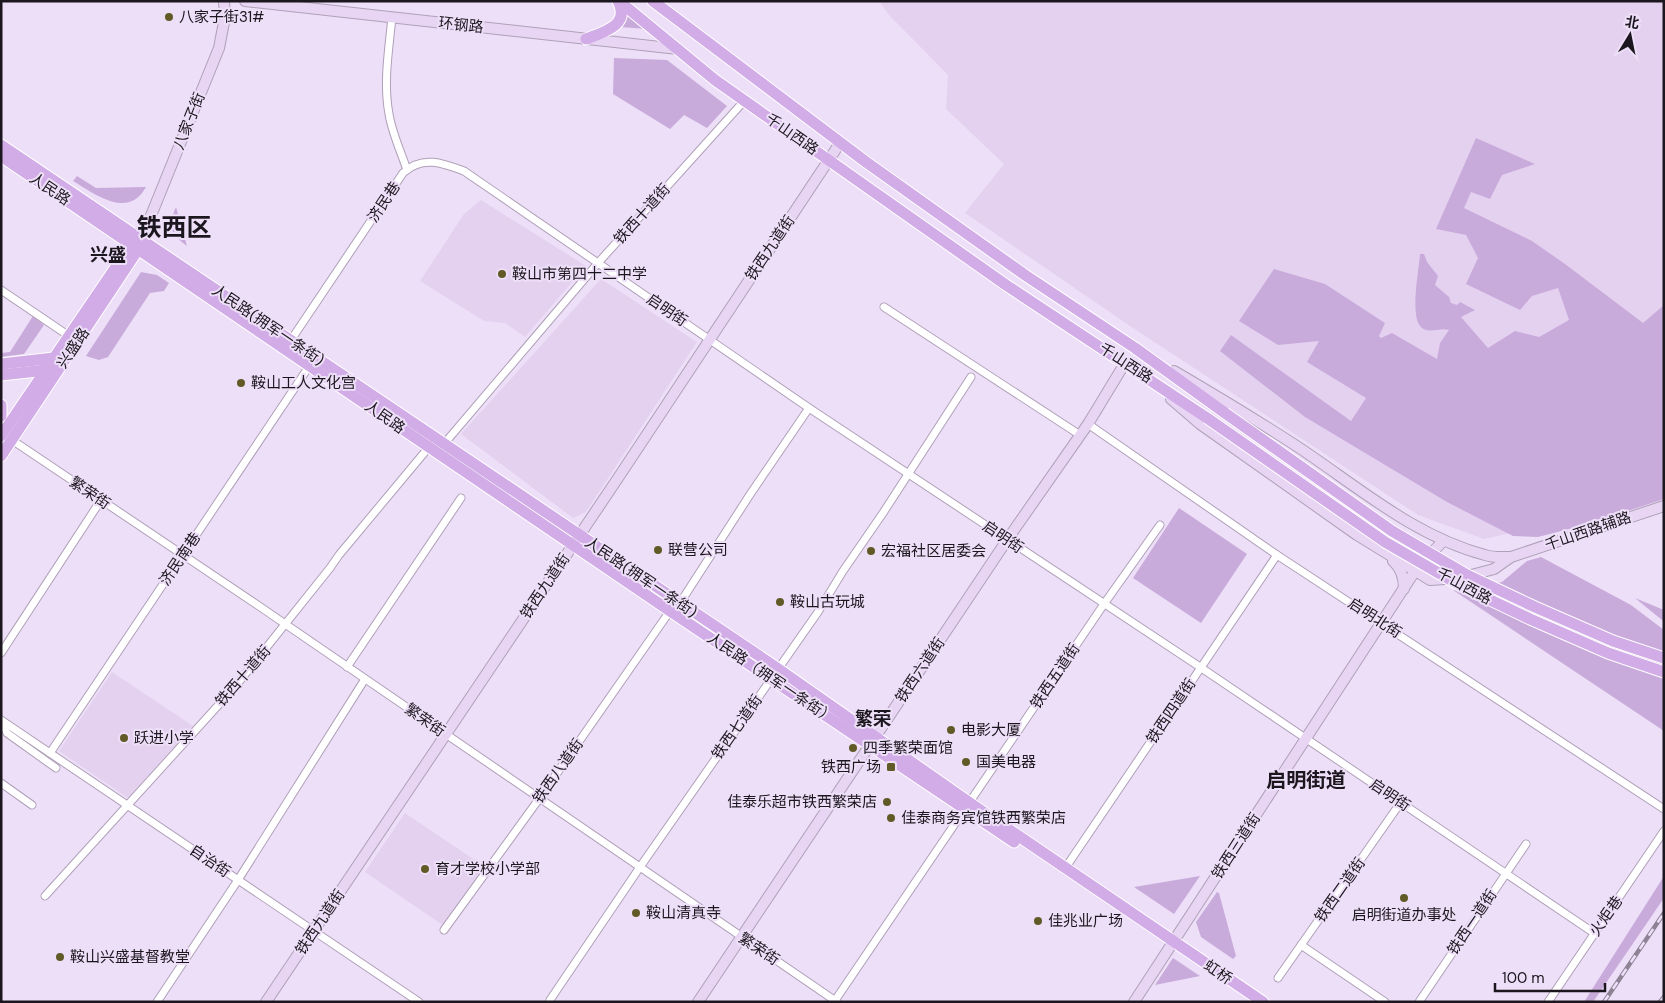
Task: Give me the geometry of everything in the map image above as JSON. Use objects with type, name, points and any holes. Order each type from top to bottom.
[{"type":"main road","name":"八家子街","points":[[138,242],[150,218],[219,48],[225,17],[224,1]]},
{"type":"main road","name":"环钢路","points":[[244,1],[678,49]]},
{"type":"main road","points":[[586,39],[605,32],[616,24],[622,17],[622,8],[619,1]]},
{"type":"main road","name":"千山西路","points":[[619,1],[716,80],[829,160],[1006,285],[1207,418],[1385,542],[1461,586],[1530,619],[1608,653],[1664,672]]},
{"type":"main road","name":"千山西路","points":[[653,1],[840,143],[1025,276],[1135,348],[1392,531],[1467,574],[1535,607],[1613,641],[1664,658]]},
{"type":"main road","name":"铁西九道街","points":[[266,1002],[840,143]]},
{"type":"main road","name":"人民路","points":[[1,145],[105,215]]},
{"type":"main road","name":"人民路","points":[[1,156],[138,242],[429,447],[576,540],[670,611]]},
{"type":"main road","name":"人民路(拥军一条街)","points":[[105,215],[138,242],[291,340],[444,444],[576,540],[680,603],[775,673],[873,741],[967,806],[1066,868],[1172,944]]},
{"type":"main road","name":"兴盛路","points":[[1,456],[7,438],[46,370],[138,242]]},
{"type":"main road","name":"兴盛路","points":[[7,438],[138,242]]},
{"type":"main road","points":[[1135,348],[1296,445],[1399,517],[1443,541],[1486,556],[1511,557]]},
{"type":"main road","points":[[1,364],[54,358]]},
{"type":"main road","name":"铁西六道街","points":[[698,1002],[1007,540],[1088,424],[1125,363]]},
{"type":"main road","points":[[1,375],[46,370]]},
{"type":"main road","points":[[1142,374],[1200,424],[1357,535],[1430,580]]},
{"type":"main road","points":[[1,405],[1,416]]},
{"type":"main road","name":"千山西路辅路","points":[[1511,557],[1664,506]]},
{"type":"main road","name":"铁西三道街","points":[[1134,1002],[1383,623],[1415,571],[1443,541]]},
{"type":"main road","points":[[1384,551],[1400,570],[1404,589],[1417,582],[1460,578],[1494,569],[1511,557]]},
{"type":"main road","name":"人民路（拥军一条街）","points":[[670,611],[775,673]]},
{"type":"main road","points":[[967,806],[1172,944]]},
{"type":"main road","name":"虹桥","points":[[1172,944],[1263,1002]]},
{"type":"street","name":"济民巷","points":[[291,340],[407,170],[389,116],[387,97],[387,72],[392,18]]},
{"type":"street","name":"铁西十道街","points":[[444,444],[598,264],[745,100]]},
{"type":"street","name":"启明街","points":[[407,170],[425,162],[440,163],[464,170],[809,408],[1401,802],[1594,933]]},
{"type":"street","points":[[1,290],[69,336]]},
{"type":"street","points":[[884,306],[1080,435]]},
{"type":"street","name":"济民南巷","points":[[50,753],[310,365]]},
{"type":"street","name":"铁西七道街","points":[[550,1000],[640,867],[818,612],[971,377]]},
{"type":"street","points":[[680,603],[809,408]]},
{"type":"street","name":"启明北街","points":[[1088,424],[1277,555],[1664,809]]},
{"type":"street","name":"繁荣街","points":[[7,438],[348,667],[835,1001]]},
{"type":"street","name":"铁西十道街","points":[[45,896],[229,694],[286,625],[339,555],[429,447]]},
{"type":"street","points":[[348,667],[461,498]]},
{"type":"street","points":[[1,653],[101,500]]},
{"type":"street","name":"铁西五道街","points":[[835,1001],[1104,604],[1160,525]]},
{"type":"street","name":"铁西四道街","points":[[1066,868],[1277,555]]},
{"type":"street","name":"铁西八道街","points":[[444,930],[539,799],[670,611]]},
{"type":"street","points":[[157,1002],[238,880],[365,679]]},
{"type":"street","points":[[2,721],[7,733],[56,768]]},
{"type":"street","name":"自治街","points":[[2,721],[419,1002]]},
{"type":"street","points":[[1,783],[32,805]]},
{"type":"street","name":"铁西二道街","points":[[1278,978],[1401,802]]},
{"type":"street","name":"火炬巷","points":[[1548,1002],[1664,831]]},
{"type":"street","name":"铁西一道街","points":[[1419,1002],[1526,844]]},
{"type":"street","points":[[1301,945],[1385,1002]]},
{"type":"shaded area","points":[[879,1],[1664,1],[1664,489],[1537,527],[1484,539],[1418,515],[1130,326],[965,213],[1004,164],[946,109],[948,75],[889,15]]},
{"type":"shaded area","points":[[628,12],[647,29],[620,27]]},
{"type":"shaded area","points":[[614,58],[667,60],[727,106],[707,128],[684,115],[670,129],[613,94]]},
{"type":"shaded area","points":[[1476,138],[1535,164],[1502,175],[1490,199],[1471,192],[1464,208],[1532,241],[1643,323],[1664,305],[1664,499],[1592,523],[1538,537],[1513,536],[1447,502],[1305,417],[1220,351],[1231,335],[1351,421],[1366,398],[1307,362],[1319,341],[1278,345],[1239,321],[1274,269],[1325,284],[1385,323],[1379,336],[1381,338],[1392,333],[1437,359],[1440,343],[1449,330],[1425,330],[1418,323],[1415,305],[1420,254],[1424,254],[1427,262],[1438,276],[1435,285],[1449,297],[1451,303],[1457,305],[1460,302],[1475,310],[1461,317],[1488,348],[1515,331],[1539,337],[1569,320],[1558,288],[1532,296],[1520,310],[1466,284],[1478,258],[1466,235],[1436,229]]},
{"type":"shaded area","points":[[77,176],[96,188],[146,187],[139,197],[130,202],[121,203],[101,197],[73,181]]},
{"type":"shaded area","name":"鞍山市第四十二中学","points":[[481,200],[586,266],[525,337],[505,323],[484,321],[420,281],[464,214]]},
{"type":"shaded area","points":[[176,207],[187,246],[177,237],[172,229],[171,225]]},
{"type":"shaded area","points":[[141,272],[157,275],[169,283],[164,291],[150,293],[108,357],[99,360],[86,356]]},
{"type":"shaded area","points":[[601,279],[697,342],[586,512],[573,518],[461,434]]},
{"type":"shaded area","points":[[33,316],[44,325],[24,354],[1,357],[1,353],[10,352]]},
{"type":"shaded area","points":[[1179,508],[1247,554],[1201,623],[1133,578]]},
{"type":"shaded area","points":[[1541,557],[1631,605],[1664,630],[1664,731],[1453,590],[1502,582],[1527,561]]},
{"type":"shaded area","points":[[1635,598],[1664,610],[1664,621],[1662,620]]},
{"type":"shaded area","name":"跃进小学","points":[[112,672],[193,726],[128,798],[59,751]]},
{"type":"shaded area","name":"育才学校小学部","points":[[405,813],[485,867],[444,926],[365,872]]},
{"type":"shaded area","points":[[1200,876],[1174,914],[1134,887]]},
{"type":"shaded area","points":[[1664,876],[1664,898],[1593,1002],[1584,1002]]},
{"type":"shaded area","points":[[1217,892],[1219,893],[1236,956],[1233,959],[1201,937],[1196,922]]},
{"type":"shaded area","points":[[1173,958],[1200,976],[1155,985]]},
{"type":"railway","points":[[1604,1002],[1664,913]]},
{"type":"railway","points":[[1660,1002],[1664,997]]},
{"type":"place","name":"八家子街31#","points":[[169,17]]},
{"type":"place","name":"鞍山市第四十二中学","points":[[502,274]]},
{"type":"place","name":"鞍山工人文化宫","points":[[241,383]]},
{"type":"place","name":"联营公司","points":[[658,550]]},
{"type":"place","name":"宏福社区居委会","points":[[871,551]]},
{"type":"place","name":"鞍山古玩城","points":[[780,602]]},
{"type":"place","name":"电影大厦","points":[[951,730]]},
{"type":"place","name":"跃进小学","points":[[124,738]]},
{"type":"place","name":"四季繁荣面馆","points":[[853,748]]},
{"type":"place","name":"国美电器","points":[[966,762]]},
{"type":"place","name":"铁西广场","points":[[891,767]]},
{"type":"place","name":"佳泰乐超市铁西繁荣店","points":[[887,802]]},
{"type":"place","name":"佳泰商务宾馆铁西繁荣店","points":[[891,818]]},
{"type":"place","name":"育才学校小学部","points":[[425,869]]},
{"type":"place","name":"启明街道办事处","points":[[1404,898]]},
{"type":"place","name":"鞍山清真寺","points":[[636,913]]},
{"type":"place","name":"佳兆业广场","points":[[1038,921]]},
{"type":"place","name":"鞍山兴盛基督教堂","points":[[60,957]]},
{"type":"district","name":"铁西区","points":[[174,227]]},
{"type":"district","name":"兴盛","points":[[108,255]]},
{"type":"district","name":"繁荣","points":[[873,719]]},
{"type":"district","name":"启明街道","points":[[1306,780]]}]
